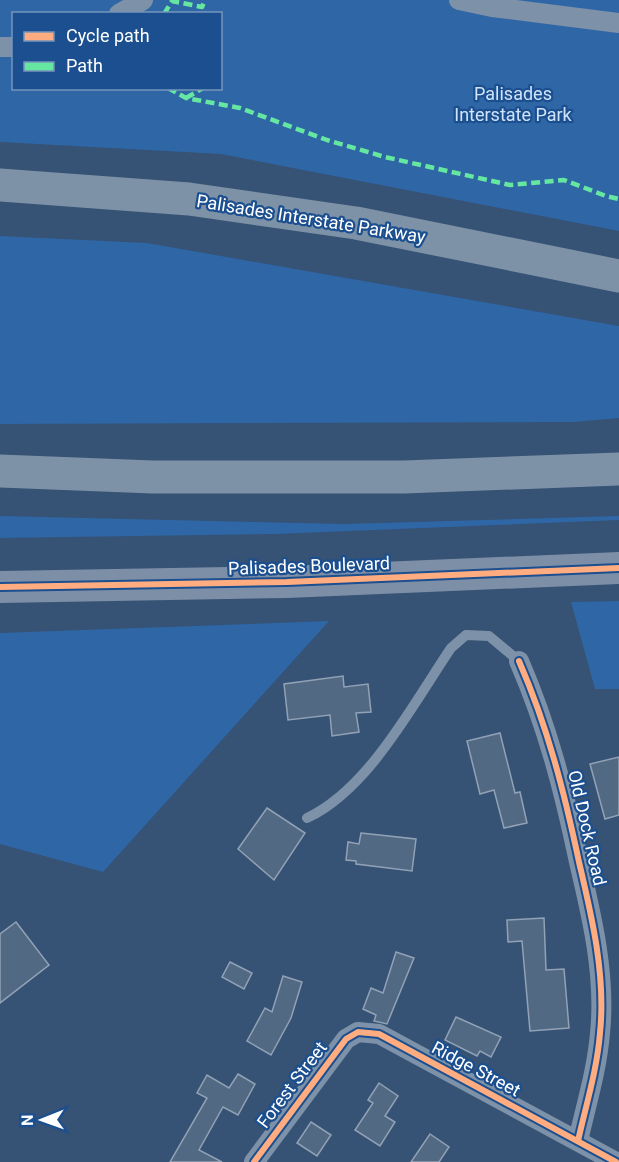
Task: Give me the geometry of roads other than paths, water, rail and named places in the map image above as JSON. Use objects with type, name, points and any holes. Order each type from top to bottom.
[{"type":"highway","name":"Palisades Interstate Parkway","points":[[0,185],[189,199],[356,223],[619,276]]},
{"type":"highway","points":[[0,471],[153,477],[404,477],[619,469]]},
{"type":"main road","name":"Palisades Boulevard","points":[[0,587],[287,582],[619,568]]},
{"type":"street","points":[[122,12],[143,0]]},
{"type":"street","points":[[459,0],[492,7],[619,23]]},
{"type":"street","name":"Old Dock Road","points":[[519,661],[539,706],[560,774],[596,946],[601,1032],[597,1060],[578,1141]]},
{"type":"street","name":"Ridge Street","points":[[358,1032],[379,1034],[578,1141]]},
{"type":"street","name":"Forest Street","points":[[254,1162],[346,1039],[358,1032]]},
{"type":"street","points":[[578,1141],[616,1162]]},
{"type":"lane","points":[[307,818],[327,808],[346,793],[372,763],[451,648],[466,635],[489,636],[519,661]]},
{"type":"park label","name":"Palisades Interstate Park","points":[[513,104]]}]
